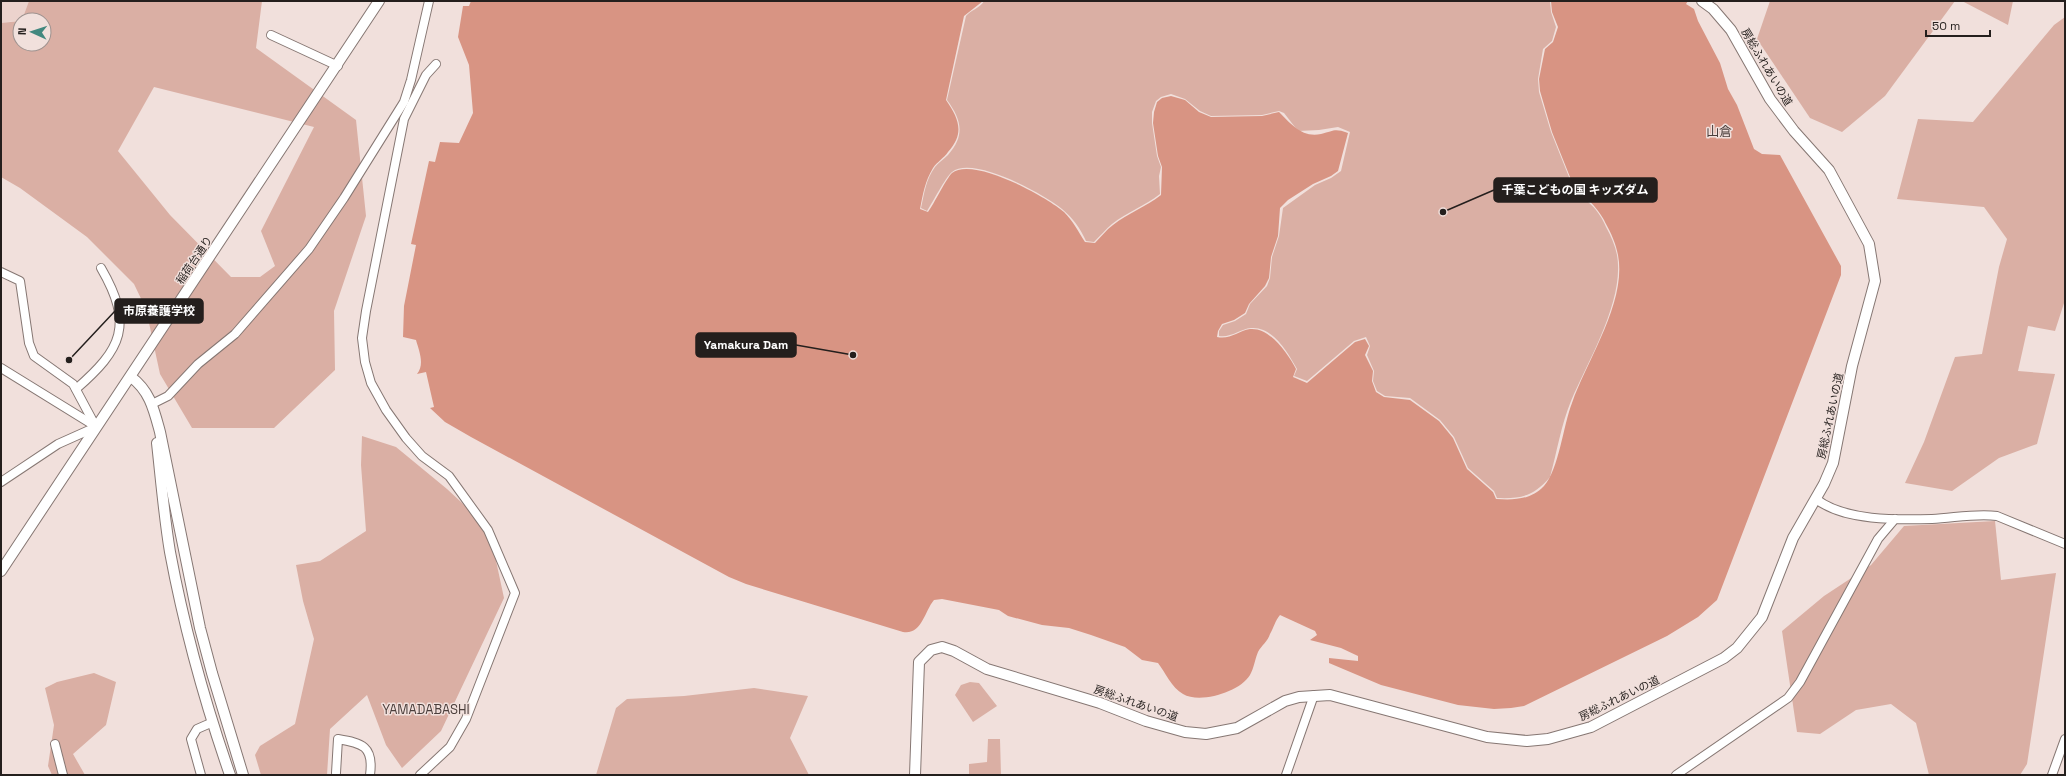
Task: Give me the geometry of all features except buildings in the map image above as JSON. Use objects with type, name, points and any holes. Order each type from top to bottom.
[{"type":"street","name":"稲荷台通り","points":[[1,571],[338,66],[379,1]]},
{"type":"street","points":[[152,404],[168,396],[198,364],[235,334],[309,249],[344,198],[404,102],[411,80],[429,1]]},
{"type":"street","name":"房総ふれあいの道","points":[[915,775],[919,662],[931,650],[942,647],[954,651],[987,669],[1100,703],[1146,721],[1185,732],[1206,734],[1237,728],[1285,701],[1314,695],[1330,695],[1487,737],[1506,740],[1548,739],[1591,727],[1724,658],[1737,648],[1762,617],[1793,538],[1816,499],[1833,463],[1852,366],[1875,281],[1873,261],[1869,244],[1860,224],[1829,170],[1794,131],[1770,99],[1731,30],[1713,9],[1702,1]]},
{"type":"street","points":[[271,35],[338,66]]},
{"type":"street","points":[[420,775],[450,747],[466,719],[515,593],[488,530],[449,476],[422,456],[406,438],[386,410],[374,388],[365,362],[362,338],[366,311],[404,119],[426,75],[436,64]]},
{"type":"street","points":[[76,389],[95,373],[117,343],[120,324],[116,301],[111,284],[101,268]]},
{"type":"street","points":[[1,272],[20,281],[29,343],[34,356],[73,384],[96,427]]},
{"type":"street","points":[[1,368],[96,427]]},
{"type":"street","points":[[131,377],[146,391],[152,404],[164,451],[187,569],[207,656],[243,775]]},
{"type":"street","points":[[152,404],[170,552],[195,659],[230,775]]},
{"type":"street","points":[[1,482],[58,444],[96,427]]},
{"type":"street","points":[[1816,499],[1824,506],[1846,514],[1895,519],[1932,519],[1986,514],[1997,516],[2065,544]]},
{"type":"street","points":[[1676,775],[1788,698],[1800,682],[1878,539],[1895,519]]},
{"type":"street","points":[[195,659],[207,656]]},
{"type":"street","points":[[1286,775],[1314,695]]},
{"type":"street","points":[[201,775],[191,745],[191,739],[197,729],[213,722]]},
{"type":"street","points":[[336,773],[338,739],[360,743],[365,746],[371,760],[370,775]]},
{"type":"street","points":[[2052,775],[2065,739]]},
{"type":"street","points":[[55,744],[63,775]]},
{"type":"shaded area","points":[[1,1],[29,1],[25,12],[12,12],[12,21],[1,23]]},
{"type":"shaded area","points":[[29,1],[262,1],[256,48],[356,120],[366,216],[334,311],[335,370],[274,428],[192,428],[160,374],[146,309],[134,284],[87,237],[20,188],[1,177],[1,23],[12,22],[12,52],[52,52],[52,12],[25,12]],"holes":[[[154,87],[314,127],[261,231],[275,266],[260,277],[231,277],[170,215],[118,151]]]},
{"type":"shaded area","points":[[471,1],[983,1],[964,16],[946,100],[957,120],[957,139],[930,173],[920,209],[928,212],[952,173],[962,169],[976,170],[1010,180],[1055,205],[1070,219],[1085,242],[1095,243],[1108,229],[1119,221],[1161,195],[1162,167],[1158,156],[1153,123],[1157,102],[1162,98],[1171,96],[1185,100],[1199,112],[1211,117],[1262,116],[1279,112],[1297,129],[1308,134],[1314,135],[1337,130],[1348,133],[1338,171],[1331,176],[1313,184],[1288,200],[1280,208],[1278,236],[1271,257],[1269,278],[1265,286],[1249,304],[1245,313],[1234,320],[1222,324],[1218,331],[1217,337],[1222,338],[1250,329],[1264,332],[1278,343],[1288,356],[1296,369],[1293,377],[1307,383],[1355,342],[1365,339],[1369,346],[1365,355],[1373,371],[1372,381],[1376,392],[1384,397],[1410,400],[1439,421],[1453,438],[1467,469],[1493,492],[1496,499],[1516,499],[1528,497],[1539,491],[1549,478],[1557,458],[1572,403],[1604,330],[1617,292],[1619,273],[1616,247],[1602,216],[1592,203],[1584,196],[1570,191],[1572,182],[1552,132],[1540,91],[1539,79],[1545,49],[1553,42],[1558,27],[1552,12],[1551,1],[1688,1],[1686,4],[1694,9],[1698,21],[1720,63],[1728,89],[1737,105],[1754,149],[1762,154],[1780,155],[1841,266],[1841,275],[1717,600],[1698,617],[1667,636],[1524,706],[1494,709],[1458,705],[1381,685],[1329,663],[1329,658],[1358,661],[1358,656],[1341,648],[1310,640],[1317,635],[1315,631],[1280,615],[1268,639],[1258,652],[1250,675],[1245,681],[1238,687],[1219,695],[1199,698],[1190,697],[1175,688],[1158,663],[1142,660],[1125,647],[1069,628],[1042,625],[1008,616],[999,610],[942,599],[934,600],[919,626],[909,632],[903,632],[746,584],[729,577],[471,437],[445,422],[430,408],[434,407],[426,372],[417,374],[421,366],[421,362],[416,340],[403,337],[404,306],[416,245],[411,244],[429,161],[435,162],[440,142],[459,143],[473,113],[469,65],[458,37],[463,6],[469,6]]},
{"type":"shaded area","points":[[984,1],[1550,1],[1551,12],[1556,27],[1552,41],[1543,49],[1538,79],[1539,92],[1551,132],[1571,182],[1568,192],[1586,200],[1600,215],[1610,234],[1615,248],[1618,273],[1616,291],[1603,330],[1568,410],[1550,477],[1533,492],[1526,495],[1513,498],[1497,498],[1494,491],[1468,468],[1454,437],[1440,420],[1410,398],[1385,396],[1377,391],[1373,381],[1374,371],[1367,355],[1370,346],[1366,337],[1354,341],[1307,381],[1294,376],[1297,369],[1289,356],[1279,342],[1266,331],[1251,328],[1228,336],[1219,336],[1219,331],[1223,325],[1235,321],[1246,314],[1250,304],[1267,286],[1270,278],[1272,257],[1279,236],[1283,208],[1315,185],[1331,178],[1341,171],[1350,132],[1338,127],[1298,131],[1284,113],[1279,111],[1262,115],[1211,116],[1200,111],[1185,99],[1171,94],[1161,97],[1156,101],[1152,112],[1152,123],[1157,156],[1161,167],[1159,176],[1160,194],[1118,220],[1094,242],[1086,241],[1073,220],[1066,212],[1053,202],[1008,178],[976,168],[962,168],[952,172],[927,211],[921,208],[929,176],[936,166],[954,148],[957,141],[960,127],[956,114],[947,100],[966,16]]},
{"type":"shaded area","points":[[1770,1],[1955,1],[1885,96],[1842,132],[1810,118],[1757,39]]},
{"type":"shaded area","points":[[1962,1],[2013,1],[2008,25]]},
{"type":"shaded area","points":[[2065,17],[2065,300],[2055,331],[2028,326],[2018,371],[2055,374],[2037,444],[1999,458],[1952,491],[1905,483],[1924,442],[1955,357],[1982,354],[1999,267],[2007,239],[1984,207],[1897,199],[1918,119],[1973,122],[2054,25]]},
{"type":"shaded area","points":[[362,436],[396,447],[447,489],[489,528],[504,598],[441,731],[402,768],[386,745],[367,695],[330,729],[327,775],[261,775],[255,755],[260,746],[295,724],[314,639],[303,601],[296,565],[320,561],[366,531],[361,465]]},
{"type":"shaded area","points":[[1995,521],[2001,580],[2056,573],[2027,764],[2020,775],[1929,775],[1916,723],[1891,704],[1856,710],[1820,734],[1797,732],[1782,631],[1824,596],[1871,565],[1904,526]]},
{"type":"shaded area","points":[[94,673],[116,682],[106,725],[73,754],[85,775],[52,775],[48,766],[54,725],[45,688],[57,682]]},
{"type":"shaded area","points":[[970,682],[979,683],[997,706],[973,722],[955,695],[961,685]]},
{"type":"shaded area","points":[[754,688],[808,696],[790,738],[809,775],[596,775],[616,708],[627,699],[684,696]]},
{"type":"shaded area","points":[[988,739],[1000,739],[1001,775],[969,775],[969,764],[987,762]]},
{"type":"place","name":"千葉こどもの国 キッズダム","points":[[1443,212]]},
{"type":"place","name":"Yamakura Dam","points":[[853,355]]},
{"type":"place","name":"市原養護学校","points":[[69,360]]},
{"type":"district","name":"山倉","points":[[1719,131]]},
{"type":"district","name":"YAMADABASHI","points":[[426,709]]}]
